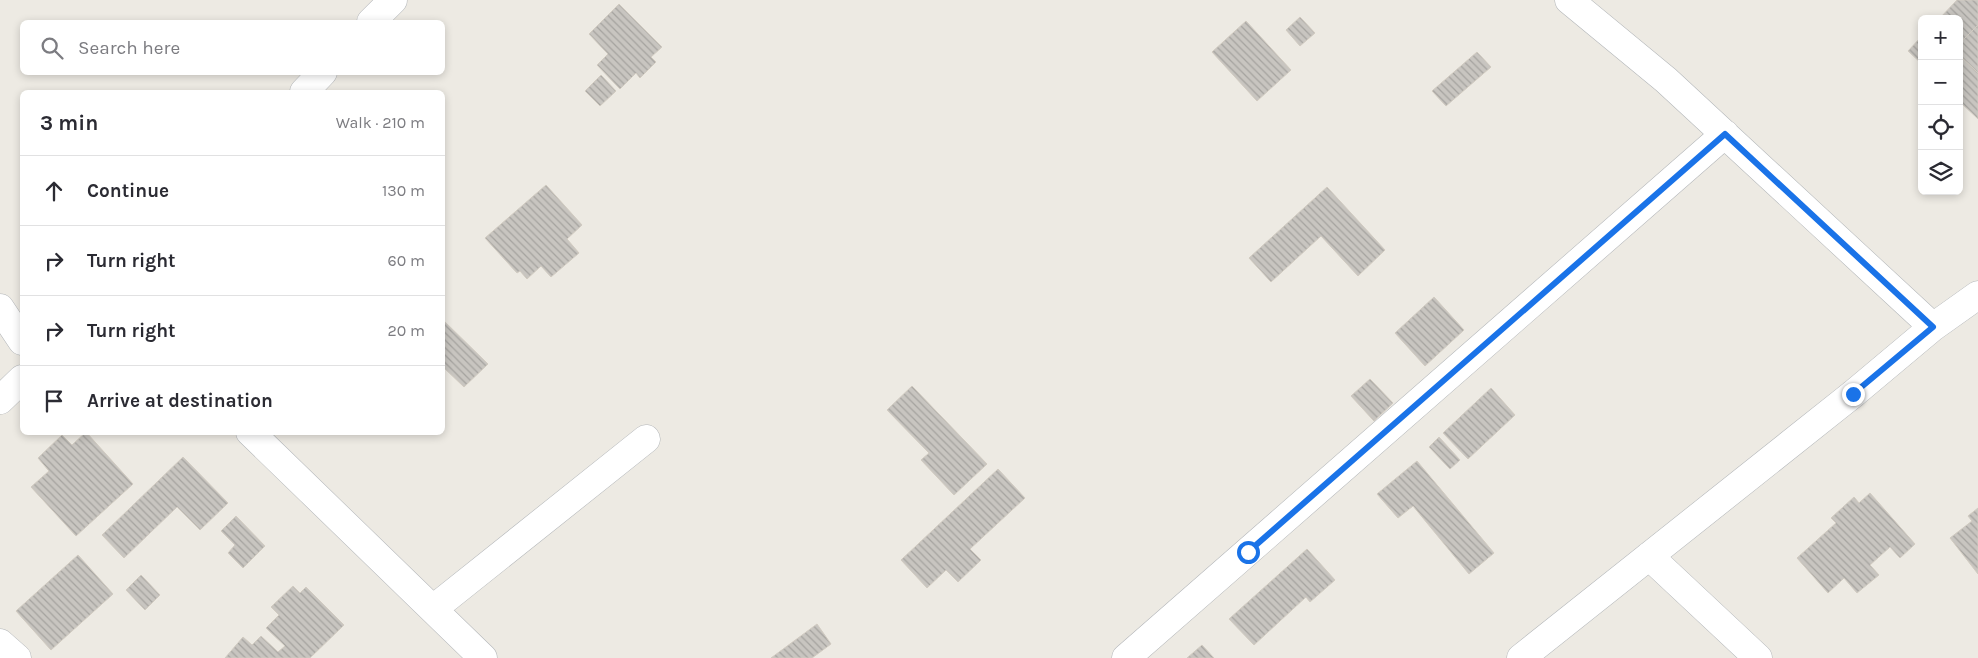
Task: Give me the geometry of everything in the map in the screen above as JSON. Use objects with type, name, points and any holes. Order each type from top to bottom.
[{"type":"street","points":[[373,20],[392,0]]},
{"type":"street","points":[[1569,0],[1666,80],[1933,327]]},
{"type":"street","points":[[306,90],[320,75]]},
{"type":"street","points":[[1126,658],[1725,134]]},
{"type":"street","points":[[1521,658],[1933,327],[1978,295]]},
{"type":"street","points":[[0,308],[20,338]]},
{"type":"street","points":[[0,400],[20,380]]},
{"type":"street","points":[[253,435],[483,658]]},
{"type":"street","points":[[434,609],[646,439]]},
{"type":"street","points":[[1649,556],[1758,658]]},
{"type":"street","points":[[0,643],[17,658]]},
{"type":"building","points":[[1957,0],[1978,0],[1978,25],[1963,40],[1963,15],[1943,15]]},
{"type":"building","points":[[619,4],[662,47],[651,57],[656,62],[640,78],[636,73],[620,89],[597,65],[608,54],[589,34]]},
{"type":"building","points":[[1300,17],[1315,33],[1300,46],[1286,30]]},
{"type":"building","points":[[1246,21],[1291,70],[1257,101],[1212,52]]},
{"type":"building","points":[[1978,25],[1978,73],[1963,59],[1963,40]]},
{"type":"building","points":[[1918,40],[1918,60],[1908,51]]},
{"type":"building","points":[[1477,52],[1491,67],[1446,106],[1432,91]]},
{"type":"building","points":[[1963,59],[1978,73],[1978,119],[1963,105]]},
{"type":"building","points":[[601,75],[616,91],[600,106],[585,91]]},
{"type":"building","points":[[546,185],[582,225],[567,239],[579,253],[551,277],[541,266],[527,279],[520,271],[517,273],[485,238]]},
{"type":"building","points":[[1327,187],[1385,250],[1358,276],[1321,236],[1271,282],[1249,258]]},
{"type":"building","points":[[1434,297],[1464,330],[1425,366],[1395,333]]},
{"type":"building","points":[[445,322],[488,364],[464,387],[445,369]]},
{"type":"building","points":[[1370,379],[1393,403],[1374,421],[1351,396]]},
{"type":"building","points":[[912,386],[987,464],[954,495],[921,460],[929,453],[887,410]]},
{"type":"building","points":[[1491,388],[1515,415],[1468,459],[1443,433]]},
{"type":"building","points":[[62,435],[72,445],[83,435],[89,435],[133,484],[76,536],[31,487],[49,471],[38,458]]},
{"type":"building","points":[[1439,437],[1460,460],[1450,469],[1429,447]]},
{"type":"building","points":[[183,457],[228,503],[200,530],[177,507],[124,558],[102,535]]},
{"type":"building","points":[[1417,461],[1494,553],[1469,574],[1413,506],[1398,518],[1377,494]]},
{"type":"building","points":[[998,469],[1025,498],[970,549],[981,560],[958,582],[946,570],[927,588],[901,560]]},
{"type":"building","points":[[1870,493],[1915,544],[1900,558],[1890,547],[1870,565],[1879,575],[1857,593],[1844,578],[1828,593],[1797,558],[1836,523],[1831,518],[1854,497],[1859,503]]},
{"type":"building","points":[[1978,508],[1978,574],[1950,538],[1972,521],[1968,516]]},
{"type":"building","points":[[236,516],[265,546],[243,568],[228,553],[235,545],[221,531]]},
{"type":"building","points":[[1307,549],[1335,580],[1310,602],[1306,597],[1254,645],[1229,619]]},
{"type":"building","points":[[78,555],[113,594],[51,650],[16,611]]},
{"type":"building","points":[[141,575],[160,595],[145,610],[126,590]]},
{"type":"building","points":[[293,586],[300,593],[306,587],[344,625],[310,658],[225,658],[243,637],[252,645],[261,636],[278,652],[285,646],[266,628],[279,615],[271,607]]},
{"type":"building","points":[[817,624],[831,644],[812,658],[771,658]]},
{"type":"building","points":[[1202,645],[1214,658],[1187,658]]},
{"type":"route","points":[[1248,552],[1725,134],[1933,327],[1853,394]]}]
